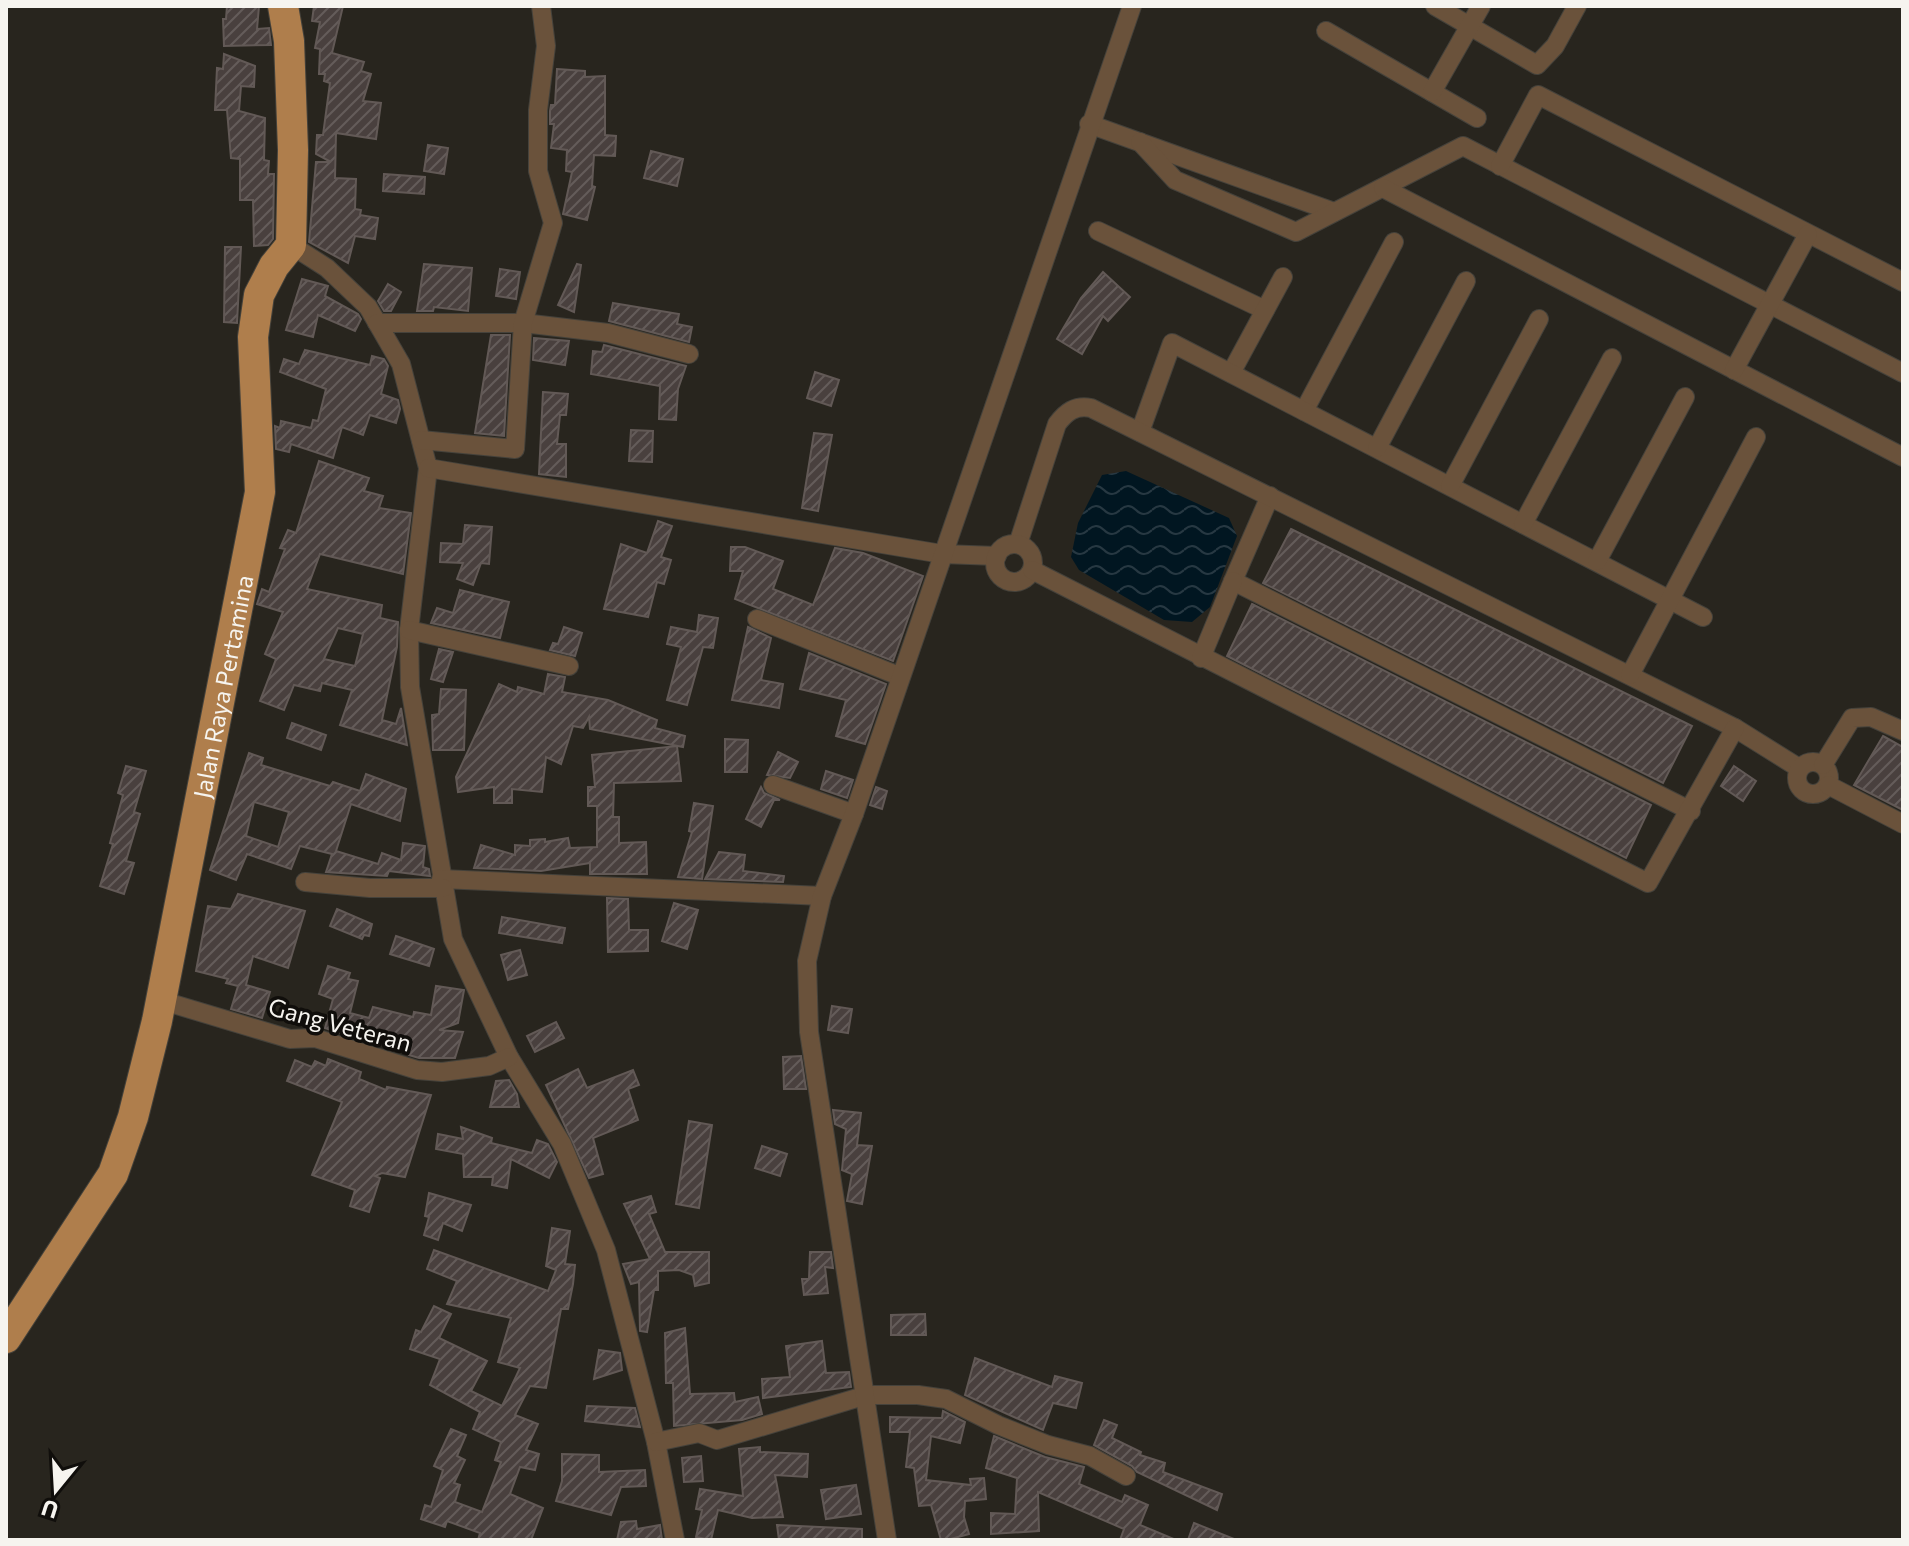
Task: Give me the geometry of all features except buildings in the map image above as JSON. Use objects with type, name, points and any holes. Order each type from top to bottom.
[{"type":"main road","points":[[283,6],[289,41],[293,150],[291,245]]},
{"type":"main road","name":"Jalan Raya Pertamina","points":[[6,1338],[113,1174],[133,1117],[160,1000],[260,492],[253,337],[259,295],[274,266],[291,245]]},
{"type":"street","points":[[421,440],[515,449],[523,323],[536,270],[553,223],[538,171],[538,110],[546,46],[541,6]]},
{"type":"street","points":[[887,1540],[809,1032],[807,961],[822,896],[854,814],[899,676],[992,418],[1089,124],[1132,6]]},
{"type":"street","points":[[1435,6],[1537,65],[1555,46],[1577,6]]},
{"type":"street","points":[[1432,92],[1481,6]]},
{"type":"street","points":[[1326,31],[1477,118]]},
{"type":"street","points":[[1500,166],[1538,95],[1903,282]]},
{"type":"street","points":[[1089,124],[1334,212]]},
{"type":"street","points":[[1140,142],[1175,180],[1296,232],[1463,146],[1903,373]]},
{"type":"street","points":[[1383,188],[1903,457]]},
{"type":"street","points":[[1098,231],[1265,310]]},
{"type":"street","points":[[1734,370],[1808,234]]},
{"type":"street","points":[[1304,411],[1394,242]]},
{"type":"street","points":[[291,245],[327,268],[368,307],[401,364],[428,468],[409,630],[410,687],[453,939],[509,1057],[562,1144],[606,1250],[656,1442],[675,1540]]},
{"type":"street","points":[[1231,373],[1283,277]]},
{"type":"street","points":[[1377,448],[1466,281]]},
{"type":"street","points":[[1450,486],[1539,319]]},
{"type":"street","points":[[377,323],[523,323],[608,333],[689,354]]},
{"type":"street","points":[[1140,432],[1172,343],[1703,617]]},
{"type":"street","points":[[1523,524],[1612,358]]},
{"type":"street","points":[[1597,561],[1685,397]]},
{"type":"street","points":[[1018,544],[1057,424],[1065,414],[1081,406],[1091,408],[1735,728],[1799,768]]},
{"type":"street","points":[[1630,675],[1756,437]]},
{"type":"street","points":[[428,468],[942,554],[997,556]]},
{"type":"street","points":[[1201,658],[1270,496]]},
{"type":"street","points":[[1018,544],[1005,546],[997,556],[996,569],[1004,579],[1017,581],[1032,570]]},
{"type":"street","points":[[1018,544],[1032,557],[1032,570]]},
{"type":"street","points":[[1032,570],[1648,883],[1735,728]]},
{"type":"street","points":[[1233,581],[1691,811]]},
{"type":"street","points":[[757,619],[899,676]]},
{"type":"street","points":[[409,630],[569,666]]},
{"type":"street","points":[[1823,765],[1852,718],[1871,717],[1903,731]]},
{"type":"street","points":[[1806,763],[1823,765],[1830,778],[1828,785],[1822,791],[1805,792],[1797,777],[1799,768],[1806,763]]},
{"type":"street","points":[[773,785],[854,814]]},
{"type":"street","points":[[1828,785],[1903,824]]},
{"type":"street","points":[[305,882],[370,888],[442,883],[822,896]]},
{"type":"street","name":"Gang Veteran","points":[[160,1000],[290,1039],[315,1038],[417,1070],[442,1072],[474,1068],[509,1057]]},
{"type":"street","points":[[656,1442],[699,1433],[717,1440],[867,1395],[946,1399],[1048,1445],[1090,1456],[1126,1476]]},
{"type":"water","points":[[1126,471],[1229,518],[1237,536],[1210,607],[1192,622],[1164,620],[1079,570],[1071,557],[1078,523],[1102,475]]}]
